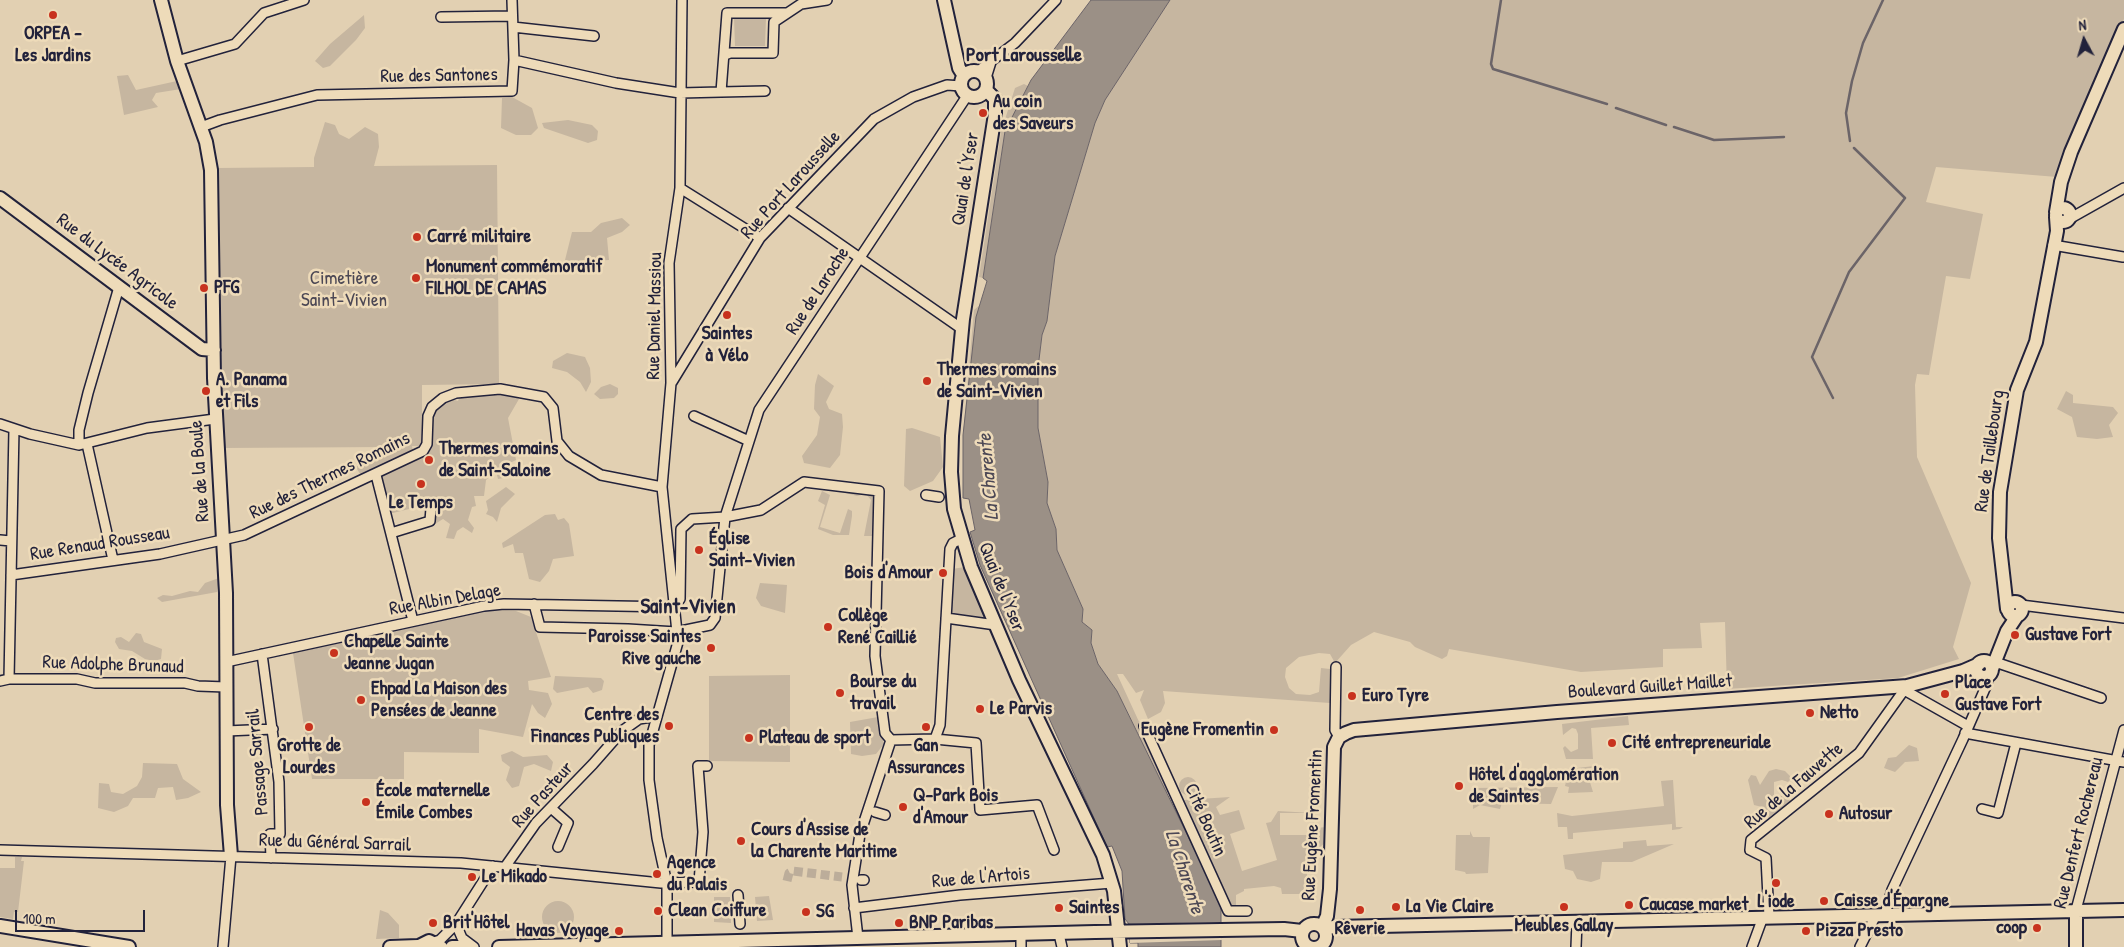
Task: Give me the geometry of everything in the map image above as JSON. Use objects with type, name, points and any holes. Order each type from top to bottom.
[{"type":"street","name":"Rue de la Boule","points":[[160,0],[177,61],[201,128],[211,170],[216,419],[224,538],[227,805],[231,856],[223,947]]},
{"type":"street","points":[[177,61],[235,44],[264,13],[304,0]]},
{"type":"street","points":[[512,0],[514,60]]},
{"type":"street","name":"Rue Daniel Massiou","points":[[667,942],[667,884],[657,838],[649,780],[649,744],[678,642],[662,487],[671,382],[669,263],[680,188],[682,0]]},
{"type":"street","points":[[725,55],[730,53],[772,53],[774,22],[801,4],[826,0]]},
{"type":"street","points":[[944,0],[958,68],[964,86],[976,98],[991,61],[1015,43],[1056,0]]},
{"type":"street","points":[[721,92],[722,61],[725,55],[726,13],[787,13]]},
{"type":"street","points":[[441,17],[512,16]]},
{"type":"street","points":[[513,27],[594,36]]},
{"type":"street","name":"Rue de Taillebourg","points":[[1988,665],[2017,609],[2007,591],[1999,538],[2000,492],[2017,390],[2036,342],[2053,246],[2063,215],[2071,152],[2124,29]]},
{"type":"street","name":"Rue des Santones","points":[[201,128],[220,120],[317,95],[512,91],[514,60],[616,84],[680,93],[765,91]]},
{"type":"street","points":[[964,86],[970,72],[983,80]]},
{"type":"street","name":"Quai de l'Yser","points":[[983,80],[995,99],[995,114],[962,329],[945,498],[1019,680],[1098,843],[1112,883],[1120,947]]},
{"type":"street","name":"Rue Port Larousselle","points":[[671,382],[760,238],[874,119],[913,97],[947,86],[964,86]]},
{"type":"street","name":"Rue de Laroche","points":[[534,604],[540,627],[628,628],[676,632],[710,625],[715,618],[725,517],[759,410],[860,258],[964,86]]},
{"type":"street","points":[[680,188],[760,238]]},
{"type":"street","points":[[2063,215],[2124,188]]},
{"type":"street","name":"Rue du Lycée Agricole","points":[[0,198],[202,349],[214,350]]},
{"type":"street","points":[[788,208],[962,329]]},
{"type":"street","points":[[2053,246],[2123,257]]},
{"type":"street","points":[[113,560],[79,430],[119,287]]},
{"type":"street","name":"Rue des Thermes Romains","points":[[224,538],[244,535],[376,475],[424,450],[427,444],[428,416],[432,407],[439,400],[456,393],[500,389],[544,397],[553,408],[557,441],[569,456],[601,476],[662,487]]},
{"type":"street","points":[[694,416],[749,440]]},
{"type":"street","points":[[0,424],[83,445],[147,428],[216,419]]},
{"type":"street","points":[[4,680],[5,590],[11,574],[14,428]]},
{"type":"street","points":[[376,475],[413,621]]},
{"type":"street","points":[[674,607],[680,599],[681,532],[686,523],[692,519],[725,517],[761,510],[804,482],[879,491],[875,656],[885,733],[891,740]]},
{"type":"street","points":[[926,496],[945,498]]},
{"type":"street","points":[[391,533],[430,521],[430,508]]},
{"type":"street","points":[[672,534],[681,532]]},
{"type":"street","name":"Rue Renaud Rousseau","points":[[11,574],[160,554],[224,538]]},
{"type":"street","points":[[935,739],[940,725],[950,549],[953,543],[961,539]]},
{"type":"street","points":[[0,540],[11,541]]},
{"type":"street","name":"Rue Albin Delage","points":[[226,662],[484,606],[534,604],[674,607]]},
{"type":"street","points":[[2017,609],[2124,618]]},
{"type":"street","points":[[946,618],[996,625]]},
{"type":"street","name":"Passage Sarrail","points":[[262,654],[279,782],[280,834],[270,834],[271,858]]},
{"type":"street","points":[[1860,947],[1892,890],[1967,730],[1987,684],[1988,665],[2100,698]]},
{"type":"street","name":"Boulevard Guillet Maillet","points":[[1339,737],[1354,730],[1907,689],[1988,665]]},
{"type":"street","name":"Rue Eugène Fromentin","points":[[1324,928],[1330,889],[1334,747],[1339,737],[1335,730],[1336,667]]},
{"type":"street","name":"Rue Adolphe Brunaud","points":[[4,680],[77,679],[96,683],[185,682],[198,686],[226,686]]},
{"type":"street","points":[[1907,689],[1967,730],[2016,743],[2120,762]]},
{"type":"street","name":"Rue de la Fauvette","points":[[1766,917],[1766,858],[1750,850],[1751,840],[1859,753],[1907,689]]},
{"type":"street","name":"Rue Pasteur","points":[[505,867],[536,823],[622,731],[640,718],[657,716]]},
{"type":"street","name":"Cité Boutin","points":[[1144,726],[1228,911],[1247,911]]},
{"type":"street","points":[[226,732],[273,730]]},
{"type":"street","name":"Rue Denfert Rochereau","points":[[2076,947],[2076,910],[2120,762],[2124,730]]},
{"type":"street","points":[[891,740],[935,739],[976,743],[980,810],[1037,805],[1054,850]]},
{"type":"street","points":[[858,938],[854,908],[860,834],[871,811],[891,740]]},
{"type":"street","points":[[1982,809],[1998,813],[2016,743]]},
{"type":"street","name":"Rue du Général Sarrail","points":[[0,850],[461,863],[667,884],[699,882],[702,832],[698,766],[707,766]]},
{"type":"street","points":[[550,808],[568,823],[558,847]]},
{"type":"street","points":[[871,811],[885,815]]},
{"type":"street","points":[[390,947],[417,947],[425,942],[440,946],[440,940],[456,924],[493,866]]},
{"type":"street","name":"Rue de l'Artois","points":[[854,908],[960,896],[1112,883]]},
{"type":"street","points":[[738,895],[740,924]]},
{"type":"street","points":[[499,947],[667,942],[724,944],[741,937],[787,943],[858,938],[919,942],[1021,941],[1059,934],[1284,929],[1302,931],[1308,926],[1324,928],[1880,914],[2076,910],[2121,911]]},
{"type":"street","points":[[1752,947],[1766,917]]},
{"type":"street","points":[[1576,922],[1576,947]]},
{"type":"street","points":[[456,924],[462,938],[474,947]]},
{"type":"street","points":[[0,926],[129,947]]},
{"type":"street","points":[[1302,931],[1302,942],[1316,946],[1327,938],[1324,928]]},
{"type":"street","points":[[1059,934],[1062,947]]},
{"type":"street","points":[[452,947],[468,947]]},
{"type":"green space","points":[[1170,0],[2124,0],[2124,19],[2057,177],[1936,167],[1926,202],[1983,214],[1970,279],[1946,276],[1929,375],[1917,374],[1915,385],[1917,457],[1971,583],[1953,647],[1959,659],[1898,678],[1727,689],[1725,622],[1700,623],[1702,648],[1663,649],[1663,667],[1581,672],[1449,649],[1447,656],[1442,659],[1415,647],[1410,642],[1374,632],[1351,645],[1335,663],[1330,654],[1319,653],[1299,657],[1286,668],[1285,677],[1289,688],[1296,694],[1310,695],[1319,692],[1321,668],[1330,669],[1330,703],[1163,691],[1165,703],[1161,712],[1148,719],[1140,700],[1144,690],[1136,693],[1123,674],[1117,674],[1170,789],[1167,793],[1117,691],[1098,664],[1091,643],[1092,630],[1082,622],[1083,609],[1057,550],[1056,529],[1047,503],[1048,482],[1038,428],[1038,368],[1042,335],[1047,321],[1055,256],[1095,123],[1105,100]]},
{"type":"green space","points":[[364,15],[365,28],[356,40],[330,66],[323,68],[315,61],[330,44]]},
{"type":"green space","points":[[734,18],[766,18],[765,46],[735,46]]},
{"type":"green space","points":[[128,75],[136,90],[177,81],[181,89],[156,93],[152,100],[158,107],[124,115],[117,76]]},
{"type":"green space","points":[[1024,84],[1028,86],[1005,131],[983,278],[979,277],[1001,132],[1015,88]]},
{"type":"green space","points":[[512,97],[532,108],[538,128],[531,135],[516,135],[501,128],[502,98]]},
{"type":"green space","points":[[568,120],[592,125],[598,131],[597,140],[588,143],[544,128],[542,123]]},
{"type":"green space","name":"Cimetière Saint-Vivien","points":[[325,122],[335,125],[339,134],[349,139],[365,127],[378,134],[379,147],[374,166],[497,165],[499,384],[422,385],[422,446],[412,446],[413,451],[368,475],[360,474],[356,467],[369,455],[384,454],[387,447],[223,448],[218,168],[314,167],[314,158]]},
{"type":"green space","points":[[622,218],[630,225],[622,232],[607,238],[609,260],[575,262],[565,260],[572,232],[591,232],[601,223]]},
{"type":"green space","points":[[981,304],[975,325],[963,435],[974,310]]},
{"type":"green space","points":[[567,353],[585,357],[590,368],[591,382],[586,392],[580,382],[567,372],[552,368],[553,361]]},
{"type":"green space","points":[[818,374],[834,386],[826,402],[829,409],[842,414],[843,427],[840,455],[830,468],[804,463],[802,456],[817,435],[820,417],[814,409],[815,385]]},
{"type":"green space","points":[[610,384],[618,388],[618,394],[614,398],[600,399],[594,394],[601,387]]},
{"type":"green space","points":[[2066,391],[2073,395],[2073,403],[2113,407],[2118,413],[2109,425],[2113,437],[2097,439],[2077,437],[2072,417],[2057,409]]},
{"type":"green space","points":[[479,394],[512,395],[519,399],[508,418],[516,460],[510,463],[503,478],[498,479],[496,471],[486,480],[484,496],[474,496],[476,506],[472,507],[468,520],[474,528],[472,533],[463,527],[457,531],[454,539],[446,538],[450,524],[443,519],[435,524],[434,514],[429,504],[389,514],[382,476],[424,453],[432,413],[441,403],[451,399],[458,401],[460,396]]},
{"type":"green space","points":[[912,428],[940,437],[943,467],[933,481],[910,491],[904,486],[906,429]]},
{"type":"green space","points":[[506,487],[515,494],[501,508],[497,522],[493,517],[486,514],[488,510],[486,501]]},
{"type":"green space","points":[[823,487],[874,493],[873,536],[864,536],[871,500],[866,494],[857,496]]},
{"type":"green space","points":[[822,491],[830,495],[820,527],[840,533],[848,509],[852,511],[849,535],[833,535],[818,529],[825,505],[818,501]]},
{"type":"green space","points":[[555,514],[558,520],[564,518],[569,524],[574,556],[553,559],[549,571],[540,582],[529,579],[523,553],[515,553],[513,544],[503,548],[502,543],[545,515]]},
{"type":"green space","points":[[965,567],[988,624],[946,618],[952,569]]},
{"type":"green space","points":[[219,578],[217,592],[162,602],[157,598],[163,595],[172,596],[190,591],[198,592],[205,583]]},
{"type":"green space","points":[[760,583],[787,585],[785,613],[761,606],[756,598]]},
{"type":"green space","points":[[490,610],[516,611],[531,617],[551,677],[528,681],[529,690],[548,693],[552,704],[545,718],[538,713],[532,704],[523,737],[479,729],[479,753],[404,752],[404,779],[312,779],[293,653],[363,638],[365,645],[385,642],[385,635],[390,632]]},
{"type":"green space","points":[[136,633],[141,634],[144,642],[162,649],[161,659],[154,661],[145,659],[132,651],[119,649],[115,642],[116,638],[121,637],[129,642]]},
{"type":"green space","name":"Plateau de sport","points":[[790,675],[790,762],[709,761],[709,676]]},
{"type":"green space","points":[[555,676],[601,678],[604,681],[602,690],[593,693],[588,687],[557,693],[553,689]]},
{"type":"green space","points":[[1628,716],[1629,725],[1591,728],[1593,759],[1566,759],[1563,748],[1565,746],[1571,752],[1578,749],[1578,734],[1576,729],[1572,728],[1563,735],[1562,724]]},
{"type":"green space","points":[[878,717],[884,744],[876,754],[862,756],[851,754],[850,722]]},
{"type":"green space","points":[[1909,745],[1917,748],[1919,761],[1905,762],[1895,772],[1884,768],[1888,758],[1896,757]]},
{"type":"green space","points":[[512,751],[523,757],[547,755],[553,762],[551,771],[534,764],[524,767],[519,786],[512,788],[506,780],[510,767],[502,761],[501,755]]},
{"type":"green space","points":[[143,763],[177,764],[183,779],[201,792],[188,798],[176,800],[173,787],[158,788],[155,798],[133,798],[128,806],[114,812],[98,808],[99,783],[109,784],[111,792],[123,794],[137,786],[142,777]]},
{"type":"green space","points":[[1594,766],[1594,771],[1598,771],[1599,778],[1589,779],[1593,792],[1568,793],[1569,787],[1565,786],[1569,769]]},
{"type":"green space","points":[[1776,769],[1785,771],[1792,778],[1788,782],[1782,780],[1774,782],[1774,795],[1789,797],[1790,802],[1768,818],[1762,807],[1754,805],[1748,780],[1751,775],[1756,776],[1760,785],[1769,771]]},
{"type":"green space","points":[[1188,777],[1194,780],[1197,786],[1194,792],[1188,795],[1182,792],[1179,786],[1182,780]]},
{"type":"green space","points":[[1673,780],[1676,827],[1683,827],[1680,829],[1672,830],[1672,824],[1573,833],[1573,839],[1568,839],[1567,827],[1558,827],[1557,813],[1572,816],[1664,806],[1661,781]]},
{"type":"green space","points":[[1558,787],[1551,804],[1502,803],[1500,809],[1480,805],[1473,809],[1473,788]]},
{"type":"green space","points":[[1230,797],[1216,807],[1220,815],[1239,810],[1245,829],[1230,834],[1242,871],[1277,860],[1266,823],[1271,822],[1278,811],[1312,813],[1280,813],[1280,835],[1316,835],[1317,828],[1326,827],[1326,842],[1307,858],[1307,894],[1282,894],[1281,888],[1274,886],[1244,889],[1244,891],[1236,895],[1236,906],[1232,906],[1186,809],[1184,800]]},
{"type":"green space","points":[[1470,831],[1473,837],[1490,837],[1488,873],[1466,874],[1465,872],[1455,870],[1456,835],[1470,835]]},
{"type":"green space","points":[[1646,840],[1647,846],[1674,844],[1632,862],[1602,862],[1600,879],[1591,882],[1577,879],[1573,871],[1565,869],[1563,855],[1623,848],[1623,842]]},
{"type":"green space","points":[[15,857],[22,857],[21,861],[24,861],[18,912],[14,912],[13,919],[0,917],[0,868],[15,868]]},
{"type":"green space","points":[[769,896],[773,920],[757,921],[755,897]]},
{"type":"green space","points":[[714,897],[730,897],[731,923],[714,922]]},
{"type":"green space","points":[[558,901],[564,902],[569,906],[573,911],[573,923],[569,928],[564,932],[558,933],[552,932],[547,928],[543,923],[542,917],[543,911],[547,906],[552,902]]},
{"type":"green space","points":[[380,910],[388,913],[399,925],[399,938],[376,939]]},
{"type":"water","name":"La Charente","points":[[1091,0],[1170,0],[1105,100],[1095,123],[1055,256],[1047,321],[1042,335],[1038,368],[1038,428],[1048,482],[1047,503],[1056,529],[1057,550],[1083,609],[1082,622],[1092,630],[1091,643],[1098,664],[1117,691],[1221,904],[1221,947],[1138,947],[1138,943],[1130,943],[1129,924],[1125,919],[1122,871],[1112,846],[1107,847],[980,565],[970,532],[975,530],[969,499],[963,498],[963,435],[976,317],[987,281],[983,278],[1005,131],[1031,80]]},
{"type":"pier","points":[[1221,922],[1222,940],[1130,943],[1129,924]]},
{"type":"waterway","points":[[1501,0],[1491,64],[1493,69],[1607,104]]},
{"type":"waterway","points":[[1850,141],[1846,113],[1852,81],[1863,43],[1883,0]]},
{"type":"waterway","points":[[1616,108],[1666,125]]},
{"type":"waterway","points":[[1674,127],[1714,140],[1784,137]]},
{"type":"waterway","points":[[1833,398],[1812,357],[1849,272],[1905,198],[1854,148]]},
{"type":"tunnel","points":[[787,881],[789,873],[793,871],[842,877]]},
{"type":"place","name":"ORPEA - Les Jardins","points":[[53,15]]},
{"type":"place","name":"Au coin des Saveurs","points":[[983,113]]},
{"type":"place","name":"Carré militaire","points":[[417,237]]},
{"type":"place","name":"Monument commémoratif FILHOL DE CAMAS","points":[[416,278]]},
{"type":"place","name":"PFG","points":[[204,288]]},
{"type":"place","name":"Saintes à Vélo","points":[[727,315]]},
{"type":"place","name":"Thermes romains de Saint-Vivien","points":[[927,381]]},
{"type":"place","name":"A. Panama et Fils","points":[[206,391]]},
{"type":"place","name":"Thermes romains de Saint-Saloine","points":[[429,460]]},
{"type":"place","name":"Le Temps","points":[[421,484]]},
{"type":"place","name":"Église Saint-Vivien","points":[[699,550]]},
{"type":"place","name":"Bois d'Amour","points":[[943,573]]},
{"type":"place","name":"Collège René Caillié","points":[[828,627]]},
{"type":"place","name":"Gustave Fort","points":[[2015,635]]},
{"type":"place","name":"Paroisse Saintes Rive gauche","points":[[711,648]]},
{"type":"place","name":"Chapelle Sainte Jeanne Jugan","points":[[334,653]]},
{"type":"place","name":"Bourse du travail","points":[[840,693]]},
{"type":"place","name":"Place Gustave Fort","points":[[1945,694]]},
{"type":"place","name":"Euro Tyre","points":[[1352,696]]},
{"type":"place","name":"Ehpad La Maison des Pensées de Jeanne","points":[[361,700]]},
{"type":"place","name":"Le Parvis","points":[[980,709]]},
{"type":"place","name":"Netto","points":[[1810,713]]},
{"type":"place","name":"Centre des Finances Publiques","points":[[669,726]]},
{"type":"place","name":"Grotte de Lourdes","points":[[309,727]]},
{"type":"place","name":"Gan Assurances","points":[[926,727]]},
{"type":"place","name":"Eugène Fromentin","points":[[1274,730]]},
{"type":"place","name":"Plateau de sport","points":[[749,738]]},
{"type":"place","name":"Cité entrepreneuriale","points":[[1612,743]]},
{"type":"place","name":"Hôtel d'agglomération de Saintes","points":[[1459,786]]},
{"type":"place","name":"École maternelle Émile Combes","points":[[366,802]]},
{"type":"place","name":"Q-Park Bois d'Amour","points":[[903,807]]},
{"type":"place","name":"Autosur","points":[[1829,814]]},
{"type":"place","name":"Cours d'Assise de la Charente Maritime","points":[[741,841]]},
{"type":"place","name":"Agence du Palais","points":[[657,874]]},
{"type":"place","name":"Le Mikado","points":[[472,877]]},
{"type":"place","name":"L'iode","points":[[1776,883]]},
{"type":"place","name":"Caisse d'Épargne","points":[[1824,901]]},
{"type":"place","name":"Caucase market","points":[[1629,905]]},
{"type":"place","name":"La Vie Claire","points":[[1396,907]]},
{"type":"place","name":"Meubles Gallay","points":[[1564,907]]},
{"type":"place","name":"Saintes","points":[[1059,908]]},
{"type":"place","name":"Rêverie","points":[[1360,910]]},
{"type":"place","name":"Clean Coiffure","points":[[658,911]]},
{"type":"place","name":"SG","points":[[806,912]]},
{"type":"place","name":"Brit'Hôtel","points":[[433,923]]},
{"type":"place","name":"BNP Paribas","points":[[899,923]]},
{"type":"place","name":"coop","points":[[2037,928]]},
{"type":"place","name":"Havas Voyage","points":[[619,931]]},
{"type":"place","name":"Pizza Presto","points":[[1806,931]]},
{"type":"district","name":"Port Larousselle","points":[[1024,56]]},
{"type":"district","name":"Saint-Vivien","points":[[688,607]]}]
